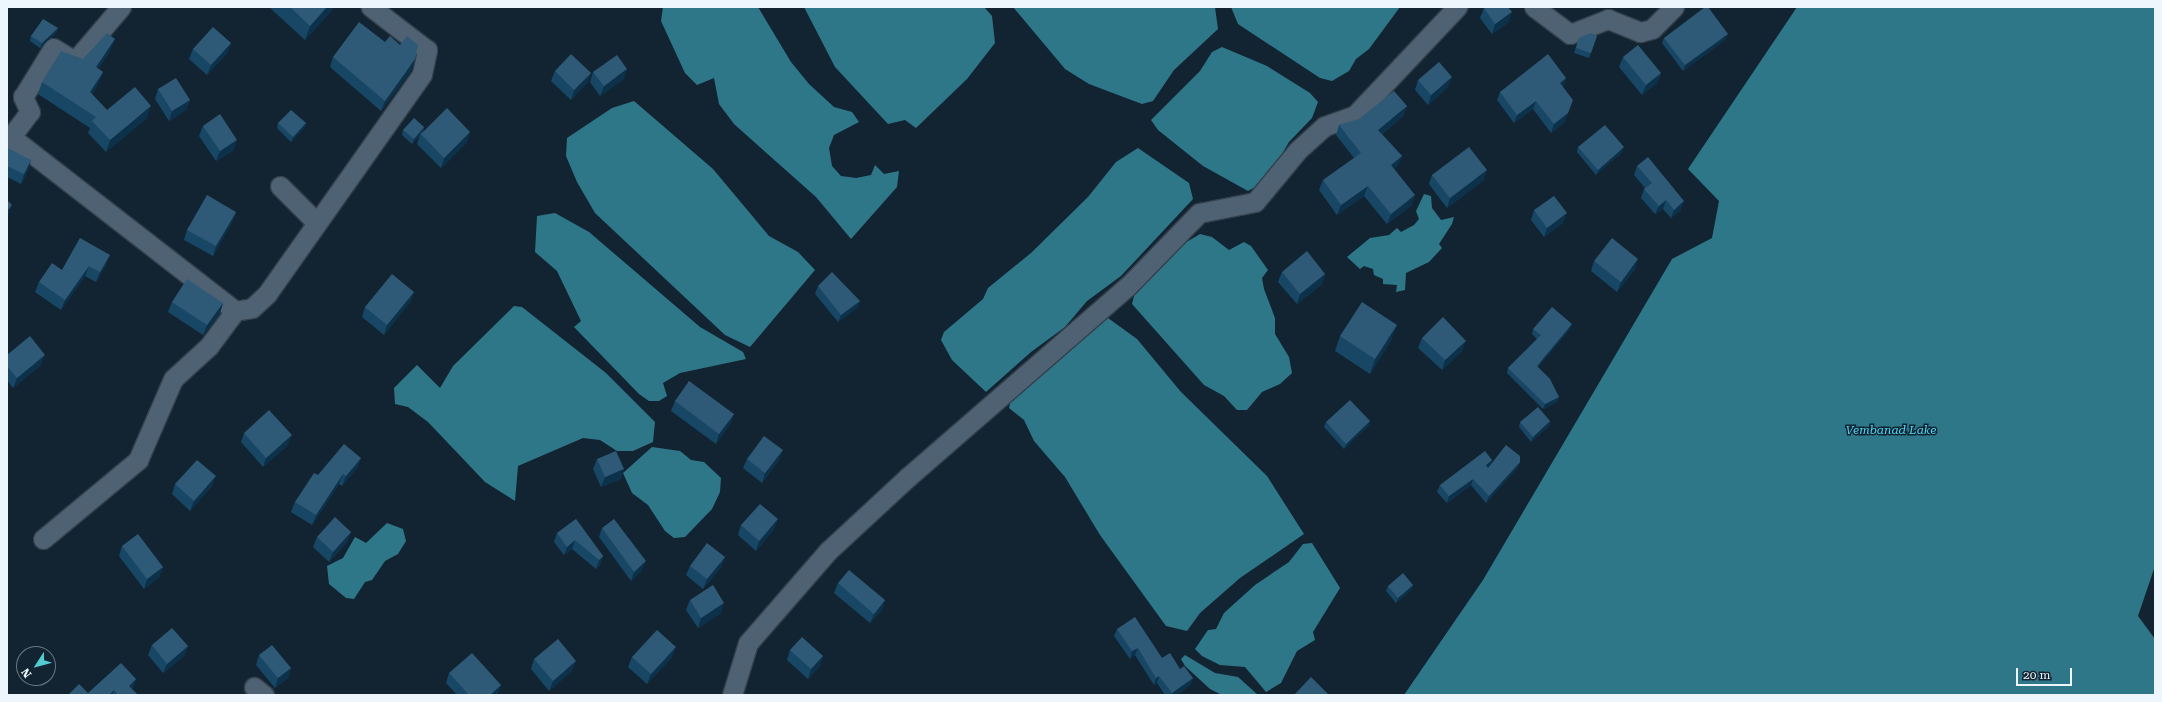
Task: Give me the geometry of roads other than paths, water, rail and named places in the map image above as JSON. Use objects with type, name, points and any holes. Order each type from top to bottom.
[{"type":"street","points":[[122,7],[75,61],[53,48],[23,97],[30,112],[9,140],[235,311]]},
{"type":"street","points":[[42,539],[138,460],[173,379],[209,346],[235,311],[252,308],[267,294],[422,74],[427,50],[371,7]]},
{"type":"street","points":[[732,695],[748,644],[828,551],[908,477],[1128,286],[1199,213],[1255,202],[1298,150],[1325,126],[1355,115],[1458,7]]},
{"type":"street","points":[[1534,7],[1570,34],[1608,18],[1640,32],[1652,29],[1674,7]]},
{"type":"street","points":[[280,186],[317,223]]},
{"type":"water","points":[[663,7],[758,7],[791,62],[809,84],[834,107],[852,112],[859,122],[834,135],[829,148],[832,166],[841,176],[856,178],[871,175],[875,165],[884,174],[899,171],[897,187],[851,239],[816,197],[734,124],[719,104],[714,78],[697,85],[685,73],[661,21]]},
{"type":"water","points":[[804,7],[984,7],[992,16],[995,43],[967,79],[916,128],[905,120],[888,124],[835,67]]},
{"type":"water","points":[[1013,7],[1215,7],[1218,29],[1174,70],[1153,101],[1142,104],[1089,84],[1065,69]]},
{"type":"water","points":[[1231,7],[1400,7],[1369,49],[1356,59],[1349,71],[1332,81],[1320,78],[1238,24]]},
{"type":"water","name":"Vembanad Lake","points":[[1797,7],[2155,7],[2155,566],[2138,616],[2155,639],[2155,695],[1404,695],[1483,580],[1672,259],[1712,238],[1719,201],[1688,169]]},
{"type":"water","points":[[1222,47],[1267,66],[1310,93],[1318,102],[1312,118],[1289,142],[1275,166],[1259,185],[1248,191],[1203,166],[1158,130],[1151,120],[1200,71],[1212,52]]},
{"type":"water","points":[[634,101],[713,169],[769,236],[798,252],[815,270],[750,347],[725,335],[595,213],[577,182],[566,156],[567,138],[612,108]]},
{"type":"water","points":[[1138,148],[1189,183],[1193,199],[1121,276],[1087,301],[1065,327],[1031,352],[986,392],[952,360],[941,340],[944,332],[983,299],[988,288],[1031,253],[1088,197],[1116,162]]},
{"type":"water","points":[[1424,194],[1431,196],[1432,208],[1441,220],[1454,217],[1452,224],[1439,244],[1442,248],[1429,262],[1406,273],[1405,290],[1396,292],[1397,285],[1383,284],[1383,279],[1374,275],[1373,269],[1364,266],[1360,269],[1347,257],[1370,238],[1389,235],[1397,228],[1401,232],[1414,225],[1419,219],[1416,211]]},
{"type":"water","points":[[555,213],[589,232],[700,327],[743,352],[746,359],[680,373],[663,383],[667,396],[659,401],[649,401],[639,394],[574,327],[581,321],[557,271],[535,252],[537,216]]},
{"type":"water","points":[[1200,234],[1212,237],[1229,250],[1244,242],[1251,246],[1268,270],[1262,278],[1264,289],[1275,318],[1275,334],[1289,357],[1292,373],[1280,384],[1262,392],[1247,410],[1237,410],[1224,396],[1204,385],[1132,304],[1135,292],[1173,250]]},
{"type":"water","points":[[514,306],[522,307],[606,373],[655,422],[653,442],[633,451],[617,451],[600,440],[583,438],[518,466],[515,501],[485,482],[428,422],[408,407],[395,404],[394,388],[417,365],[440,388],[453,366]]},
{"type":"water","points":[[1108,318],[1137,339],[1181,392],[1267,476],[1304,534],[1240,578],[1200,613],[1187,631],[1166,626],[1100,535],[1065,477],[1034,441],[1024,420],[1009,408],[1012,395]]},
{"type":"water","points":[[652,447],[680,451],[691,460],[704,462],[721,478],[720,492],[712,509],[685,537],[674,538],[665,531],[648,505],[632,493],[623,473]]},
{"type":"water","points":[[387,523],[403,529],[406,541],[398,554],[385,561],[372,580],[365,582],[354,599],[346,598],[329,584],[327,566],[343,558],[355,537],[366,543]]},
{"type":"water","points":[[1312,543],[1340,588],[1313,632],[1315,640],[1297,651],[1281,683],[1266,692],[1245,667],[1220,665],[1202,656],[1195,649],[1208,630],[1216,629],[1224,613],[1255,585],[1289,562],[1303,544]]},
{"type":"water","points":[[1185,655],[1215,673],[1238,677],[1258,695],[1222,695],[1210,689],[1185,666],[1181,659]]}]
